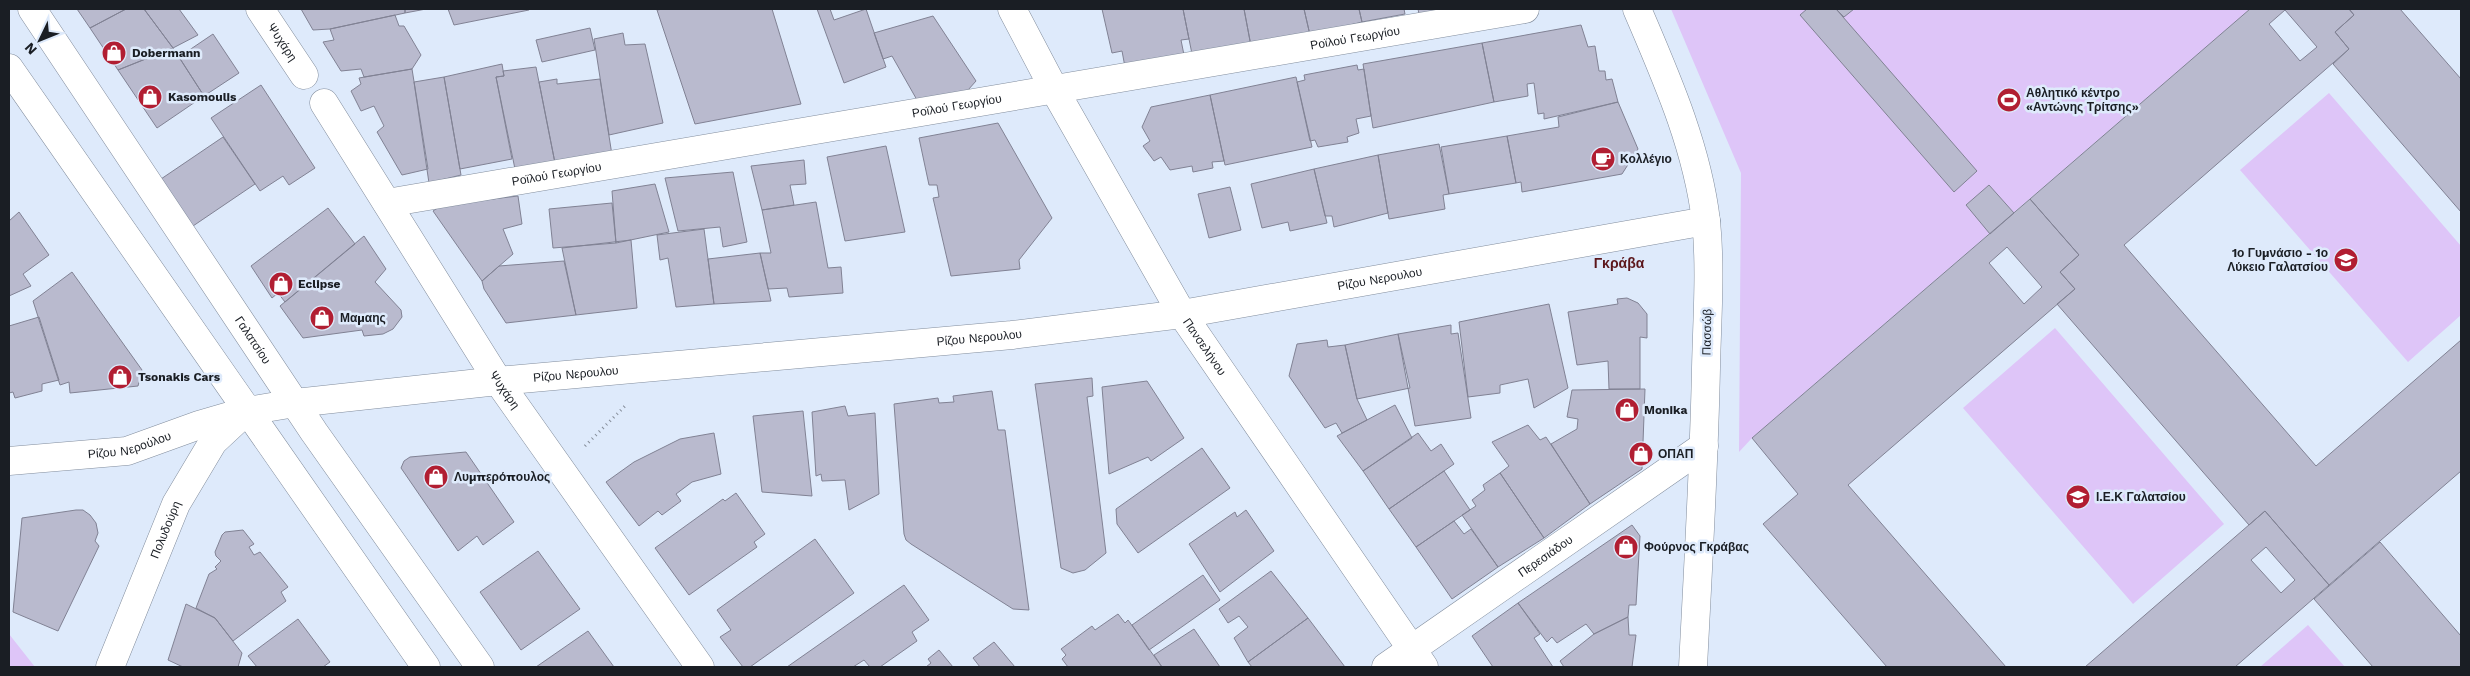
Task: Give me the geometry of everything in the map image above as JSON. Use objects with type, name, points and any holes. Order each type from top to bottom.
[{"type":"street","name":"Γαλατσίου","points":[[32,9],[295,403],[480,667]]},
{"type":"street","name":"Ψυχάρη","points":[[260,9],[304,75]]},
{"type":"street","name":"Πανσελήνου","points":[[1012,9],[1054,89],[1182,314],[1418,658]]},
{"type":"street","name":"Ροϊλού Γεωργίου","points":[[386,203],[1525,9]]},
{"type":"street","name":"Πασσώβ","points":[[1637,9],[1678,109],[1696,170],[1706,221],[1708,277],[1704,446],[1693,667]]},
{"type":"street","points":[[9,68],[426,667]]},
{"type":"street","name":"Ψυχάρη","points":[[324,103],[498,381],[700,667]]},
{"type":"street","name":"Ρίζου Νερουλου","points":[[247,411],[295,403],[498,381],[1012,334],[1182,314],[1706,221]]},
{"type":"street","name":"Ρίζου Νερούλου","points":[[9,461],[126,451],[199,425],[247,411]]},
{"type":"street","name":"Πολυδούρη","points":[[110,667],[176,504],[213,442],[247,411]]},
{"type":"street","name":"Περεσιάδου","points":[[1386,667],[1418,658],[1704,446]]},
{"type":"path","points":[[562,470],[664,366]]},
{"type":"shaded area","points":[[1671,9],[2250,9],[1752,438],[1739,452],[1741,173]]},
{"type":"shaded area","points":[[2329,93],[2461,246],[2461,315],[2408,362],[2240,170]]},
{"type":"shaded area","points":[[2055,328],[2224,524],[2133,604],[1963,408]]},
{"type":"shaded area","points":[[2308,625],[2345,667],[2260,667]]},
{"type":"shaded area","points":[[9,634],[35,667],[9,667]]},
{"type":"building","points":[[77,9],[126,9],[90,28]]},
{"type":"building","points":[[126,9],[144,9],[173,48],[118,70],[90,28]]},
{"type":"building","points":[[144,9],[179,9],[198,35],[173,48]]},
{"type":"building","points":[[301,9],[405,9],[405,13],[330,29],[313,30]]},
{"type":"building","points":[[405,9],[426,9],[405,13]]},
{"type":"building","points":[[448,9],[529,9],[529,10],[454,25]]},
{"type":"building","points":[[772,9],[801,104],[695,124],[657,10]]},
{"type":"building","points":[[817,9],[830,9],[834,20],[866,9],[886,67],[844,83]]},
{"type":"building","points":[[1102,9],[1183,9],[1189,39],[1181,40],[1184,55],[1125,67],[1122,51],[1112,53]]},
{"type":"building","points":[[1183,9],[1244,9],[1251,46],[1192,54]]},
{"type":"building","points":[[1244,9],[1304,9],[1310,35],[1251,46]]},
{"type":"building","points":[[1304,9],[1359,9],[1362,22],[1310,35]]},
{"type":"building","points":[[1359,9],[1404,9],[1405,14],[1362,22]]},
{"type":"building","points":[[1418,9],[1442,9],[1419,14]]},
{"type":"building","points":[[1807,9],[1836,9],[1977,171],[1954,192],[1800,15]]},
{"type":"building","points":[[1836,9],[1854,9],[1844,17]]},
{"type":"building","points":[[2250,9],[2349,9],[2354,15],[2335,32],[2349,49],[2124,245],[2316,466],[2461,340],[2461,471],[2329,585],[2265,511],[2249,525],[2057,304],[2075,289],[2060,272],[2079,255],[2030,199]],"holes":[[[2285,10],[2317,47],[2300,61],[2269,24]]]},
{"type":"building","points":[[2349,9],[2400,9],[2461,79],[2461,212],[2333,64],[2349,49],[2335,32],[2354,15]]},
{"type":"building","points":[[395,15],[399,26],[404,26],[421,55],[412,69],[364,77],[361,69],[341,71],[323,42],[334,40],[330,29]]},
{"type":"building","points":[[933,16],[976,81],[968,90],[921,107],[892,56],[883,59],[874,33]]},
{"type":"building","points":[[1581,25],[1588,47],[1595,46],[1599,71],[1605,71],[1606,80],[1612,79],[1618,102],[1544,119],[1544,113],[1538,114],[1534,83],[1527,84],[1528,96],[1494,102],[1482,43]]},
{"type":"building","points":[[590,28],[595,50],[542,62],[536,40]]},
{"type":"building","points":[[623,33],[625,45],[645,44],[663,123],[609,135],[594,39]]},
{"type":"building","points":[[213,34],[239,73],[204,96],[179,57]]},
{"type":"building","points":[[1482,43],[1494,102],[1373,128],[1363,64]]},
{"type":"building","points":[[173,48],[204,96],[157,128],[118,70]]},
{"type":"building","points":[[502,64],[504,76],[496,77],[512,159],[460,169],[444,77]]},
{"type":"building","points":[[1357,65],[1358,70],[1364,69],[1371,116],[1356,119],[1359,133],[1347,137],[1348,142],[1318,147],[1315,140],[1310,141],[1297,82],[1305,80],[1304,75]]},
{"type":"building","points":[[536,67],[555,163],[515,169],[496,77],[504,76],[503,71]]},
{"type":"building","points":[[412,69],[428,169],[402,175],[377,132],[384,126],[374,106],[361,111],[351,91],[361,84],[359,78]]},
{"type":"building","points":[[444,77],[461,175],[429,183],[414,82]]},
{"type":"building","points":[[1296,77],[1312,147],[1225,165],[1210,95]]},
{"type":"building","points":[[557,79],[557,84],[600,79],[612,155],[555,163],[539,82]]},
{"type":"building","points":[[261,85],[315,168],[289,185],[283,176],[260,191],[211,118]]},
{"type":"building","points":[[1210,95],[1224,161],[1212,162],[1213,168],[1193,172],[1192,166],[1170,170],[1161,157],[1154,161],[1143,146],[1150,141],[1142,127],[1151,107]]},
{"type":"building","points":[[1618,102],[1638,149],[1622,174],[1522,192],[1521,182],[1516,183],[1507,136],[1559,127],[1558,117]]},
{"type":"building","points":[[998,123],[1052,218],[1019,260],[1020,269],[951,276],[933,198],[939,197],[937,185],[929,185],[919,138]]},
{"type":"building","points":[[1507,136],[1516,183],[1449,194],[1441,147]]},
{"type":"building","points":[[223,137],[255,184],[193,226],[161,179]]},
{"type":"building","points":[[1439,144],[1449,194],[1443,195],[1445,209],[1389,219],[1378,155]]},
{"type":"building","points":[[886,146],[905,232],[845,241],[827,157]]},
{"type":"building","points":[[1378,155],[1388,213],[1334,227],[1332,216],[1325,216],[1314,169]]},
{"type":"building","points":[[804,160],[806,184],[790,185],[794,205],[762,210],[751,166]]},
{"type":"building","points":[[1314,169],[1327,223],[1290,231],[1288,222],[1262,228],[1251,184]]},
{"type":"building","points":[[733,172],[747,242],[723,247],[720,227],[678,231],[665,178]]},
{"type":"building","points":[[655,184],[669,232],[616,243],[612,191]]},
{"type":"building","points":[[1989,185],[2014,213],[1990,234],[1966,205]]},
{"type":"building","points":[[1230,187],[1241,230],[1209,238],[1198,194]]},
{"type":"building","points":[[518,196],[522,224],[503,229],[513,254],[482,281],[433,211],[442,205]]},
{"type":"building","points":[[2030,199],[2079,255],[2060,272],[2075,289],[1848,485],[2006,667],[1887,667],[1763,524],[1798,494],[1752,438]],"holes":[[[2007,247],[2042,287],[2024,304],[1989,263]]]},
{"type":"building","points":[[816,202],[828,268],[841,267],[843,293],[789,297],[787,288],[768,289],[760,253],[771,253],[762,210]]},
{"type":"building","points":[[612,203],[616,243],[553,248],[549,209]]},
{"type":"building","points":[[328,208],[355,244],[285,302],[278,293],[272,298],[251,266]]},
{"type":"building","points":[[19,212],[49,255],[23,274],[31,286],[9,296],[9,221]]},
{"type":"building","points":[[704,229],[714,304],[676,307],[668,258],[660,260],[657,235]]},
{"type":"building","points":[[364,236],[386,269],[375,282],[401,310],[402,317],[393,329],[383,334],[364,336],[362,330],[303,338],[280,306]]},
{"type":"building","points":[[631,240],[637,308],[576,315],[562,248]]},
{"type":"building","points":[[760,253],[771,301],[714,304],[708,259]]},
{"type":"building","points":[[564,261],[576,315],[506,323],[484,289],[482,281],[499,266]]},
{"type":"building","points":[[72,272],[142,370],[138,386],[70,393],[69,382],[60,385],[33,301]]},
{"type":"building","points":[[1627,298],[1638,303],[1647,314],[1647,338],[1640,337],[1640,389],[1609,389],[1608,361],[1577,365],[1568,312],[1618,304],[1617,299]]},
{"type":"building","points":[[1549,304],[1568,388],[1534,408],[1528,379],[1500,385],[1500,393],[1468,397],[1459,322]]},
{"type":"building","points":[[39,317],[59,380],[42,384],[42,391],[15,398],[13,392],[9,393],[9,326]]},
{"type":"building","points":[[1451,325],[1451,334],[1458,333],[1471,418],[1415,426],[1398,334]]},
{"type":"building","points":[[1398,334],[1410,388],[1357,399],[1345,345]]},
{"type":"building","points":[[1327,340],[1328,347],[1345,345],[1357,399],[1367,420],[1342,433],[1336,423],[1325,428],[1289,376],[1297,344]]},
{"type":"building","points":[[1092,378],[1093,396],[1087,397],[1106,553],[1085,570],[1073,573],[1061,568],[1035,384]]},
{"type":"building","points":[[1147,381],[1184,438],[1151,461],[1148,457],[1109,474],[1102,387]]},
{"type":"building","points":[[1645,389],[1642,469],[1590,504],[1551,444],[1577,429],[1578,419],[1567,417],[1572,390]]},
{"type":"building","points":[[992,391],[998,430],[1005,430],[1029,610],[1013,609],[911,544],[906,540],[904,534],[894,404],[938,398],[939,403],[954,402],[953,396]]},
{"type":"building","points":[[1395,405],[1412,438],[1363,471],[1337,436]]},
{"type":"building","points":[[845,406],[848,416],[875,413],[879,494],[849,510],[845,480],[822,481],[821,474],[816,476],[812,412]]},
{"type":"building","points":[[803,411],[812,496],[762,492],[753,416]]},
{"type":"building","points":[[1528,425],[1540,440],[1546,437],[1590,504],[1544,538],[1500,473],[1509,466],[1492,442]]},
{"type":"building","points":[[714,433],[721,474],[692,482],[676,494],[681,501],[662,515],[658,511],[639,526],[606,482],[634,462],[680,439]]},
{"type":"building","points":[[1418,433],[1431,451],[1441,444],[1454,464],[1389,509],[1363,471]]},
{"type":"building","points":[[1202,448],[1230,488],[1138,553],[1117,524],[1116,509]]},
{"type":"building","points":[[466,452],[514,522],[483,545],[477,536],[458,551],[401,468],[404,461],[410,457]]},
{"type":"building","points":[[1444,471],[1470,510],[1416,547],[1389,509]]},
{"type":"building","points":[[1500,473],[1544,538],[1498,567],[1462,515],[1476,506],[1472,500],[1485,490],[1483,485]]},
{"type":"building","points":[[736,493],[765,534],[754,542],[757,547],[689,595],[655,548],[723,499],[725,501]]},
{"type":"building","points":[[83,510],[96,523],[98,533],[95,541],[99,546],[58,631],[13,612],[22,518]]},
{"type":"building","points":[[1246,510],[1274,551],[1220,592],[1189,544],[1235,512],[1237,517]]},
{"type":"building","points":[[2265,511],[2329,585],[2235,667],[2085,667]],"holes":[[[2266,547],[2295,580],[2281,593],[2251,560]]]},
{"type":"building","points":[[1454,521],[1464,534],[1471,529],[1498,567],[1452,599],[1416,547]]},
{"type":"building","points":[[1632,525],[1640,536],[1636,605],[1629,605],[1628,617],[1594,634],[1586,624],[1557,643],[1552,637],[1547,642],[1518,603]]},
{"type":"building","points":[[243,530],[254,544],[249,547],[254,555],[260,552],[288,587],[281,592],[286,601],[233,641],[215,618],[196,608],[209,574],[217,569],[215,567],[221,561],[215,552],[222,535],[225,532]]},
{"type":"building","points":[[815,539],[854,593],[750,667],[743,667],[720,637],[731,630],[717,610]]},
{"type":"building","points":[[2380,542],[2461,636],[2461,667],[2373,667],[2314,599]]},
{"type":"building","points":[[538,551],[580,609],[521,650],[480,592]]},
{"type":"building","points":[[1271,571],[1308,618],[1248,662],[1234,638],[1248,627],[1239,616],[1228,623],[1219,609]]},
{"type":"building","points":[[1203,575],[1220,600],[1149,650],[1132,625]]},
{"type":"building","points":[[904,585],[929,620],[912,632],[917,641],[880,667],[870,667],[864,660],[853,667],[787,667]]},
{"type":"building","points":[[1518,603],[1540,634],[1534,638],[1553,667],[1493,667],[1472,636]]},
{"type":"building","points":[[186,604],[215,618],[242,653],[238,667],[183,667],[168,660]]},
{"type":"building","points":[[1118,614],[1125,623],[1128,620],[1162,667],[1068,667],[1062,659],[1066,655],[1061,649],[1092,626],[1095,630]]},
{"type":"building","points":[[1628,617],[1629,635],[1636,635],[1632,667],[1564,667],[1560,661],[1594,634]]},
{"type":"building","points":[[1308,618],[1345,667],[1252,667],[1248,662]]},
{"type":"building","points":[[298,619],[330,662],[323,667],[257,667],[248,656]]},
{"type":"building","points":[[1194,629],[1220,667],[1162,667],[1154,655]]},
{"type":"building","points":[[588,631],[614,667],[536,667]]},
{"type":"building","points":[[994,642],[1015,667],[980,667],[973,658]]},
{"type":"building","points":[[939,650],[953,667],[926,667],[931,663],[928,659]]},
{"type":"place","name":"Dobermann","points":[[114,53]]},
{"type":"place","name":"Kasomoulis","points":[[150,97]]},
{"type":"place","name":"Αθλητικό κέντρο «Αντώνης Τρίτσης»","points":[[2009,100]]},
{"type":"place","name":"Κολλέγιο","points":[[1603,159]]},
{"type":"place","name":"1ο Γυμνάσιο - 1ο Λύκειο Γαλατσίου","points":[[2346,260]]},
{"type":"place","name":"Eclipse","points":[[281,284]]},
{"type":"place","name":"Μαμαης","points":[[322,318]]},
{"type":"place","name":"Tsonakis Cars","points":[[120,377]]},
{"type":"place","name":"Monika","points":[[1627,410]]},
{"type":"place","name":"ΟΠΑΠ","points":[[1641,454]]},
{"type":"place","name":"Λυμπερόπουλος","points":[[436,477]]},
{"type":"place","name":"Ι.Ε.Κ Γαλατσίου","points":[[2078,497]]},
{"type":"place","name":"Φούρνος Γκράβας","points":[[1626,547]]},
{"type":"district","name":"Γκράβα","points":[[1619,263]]}]
